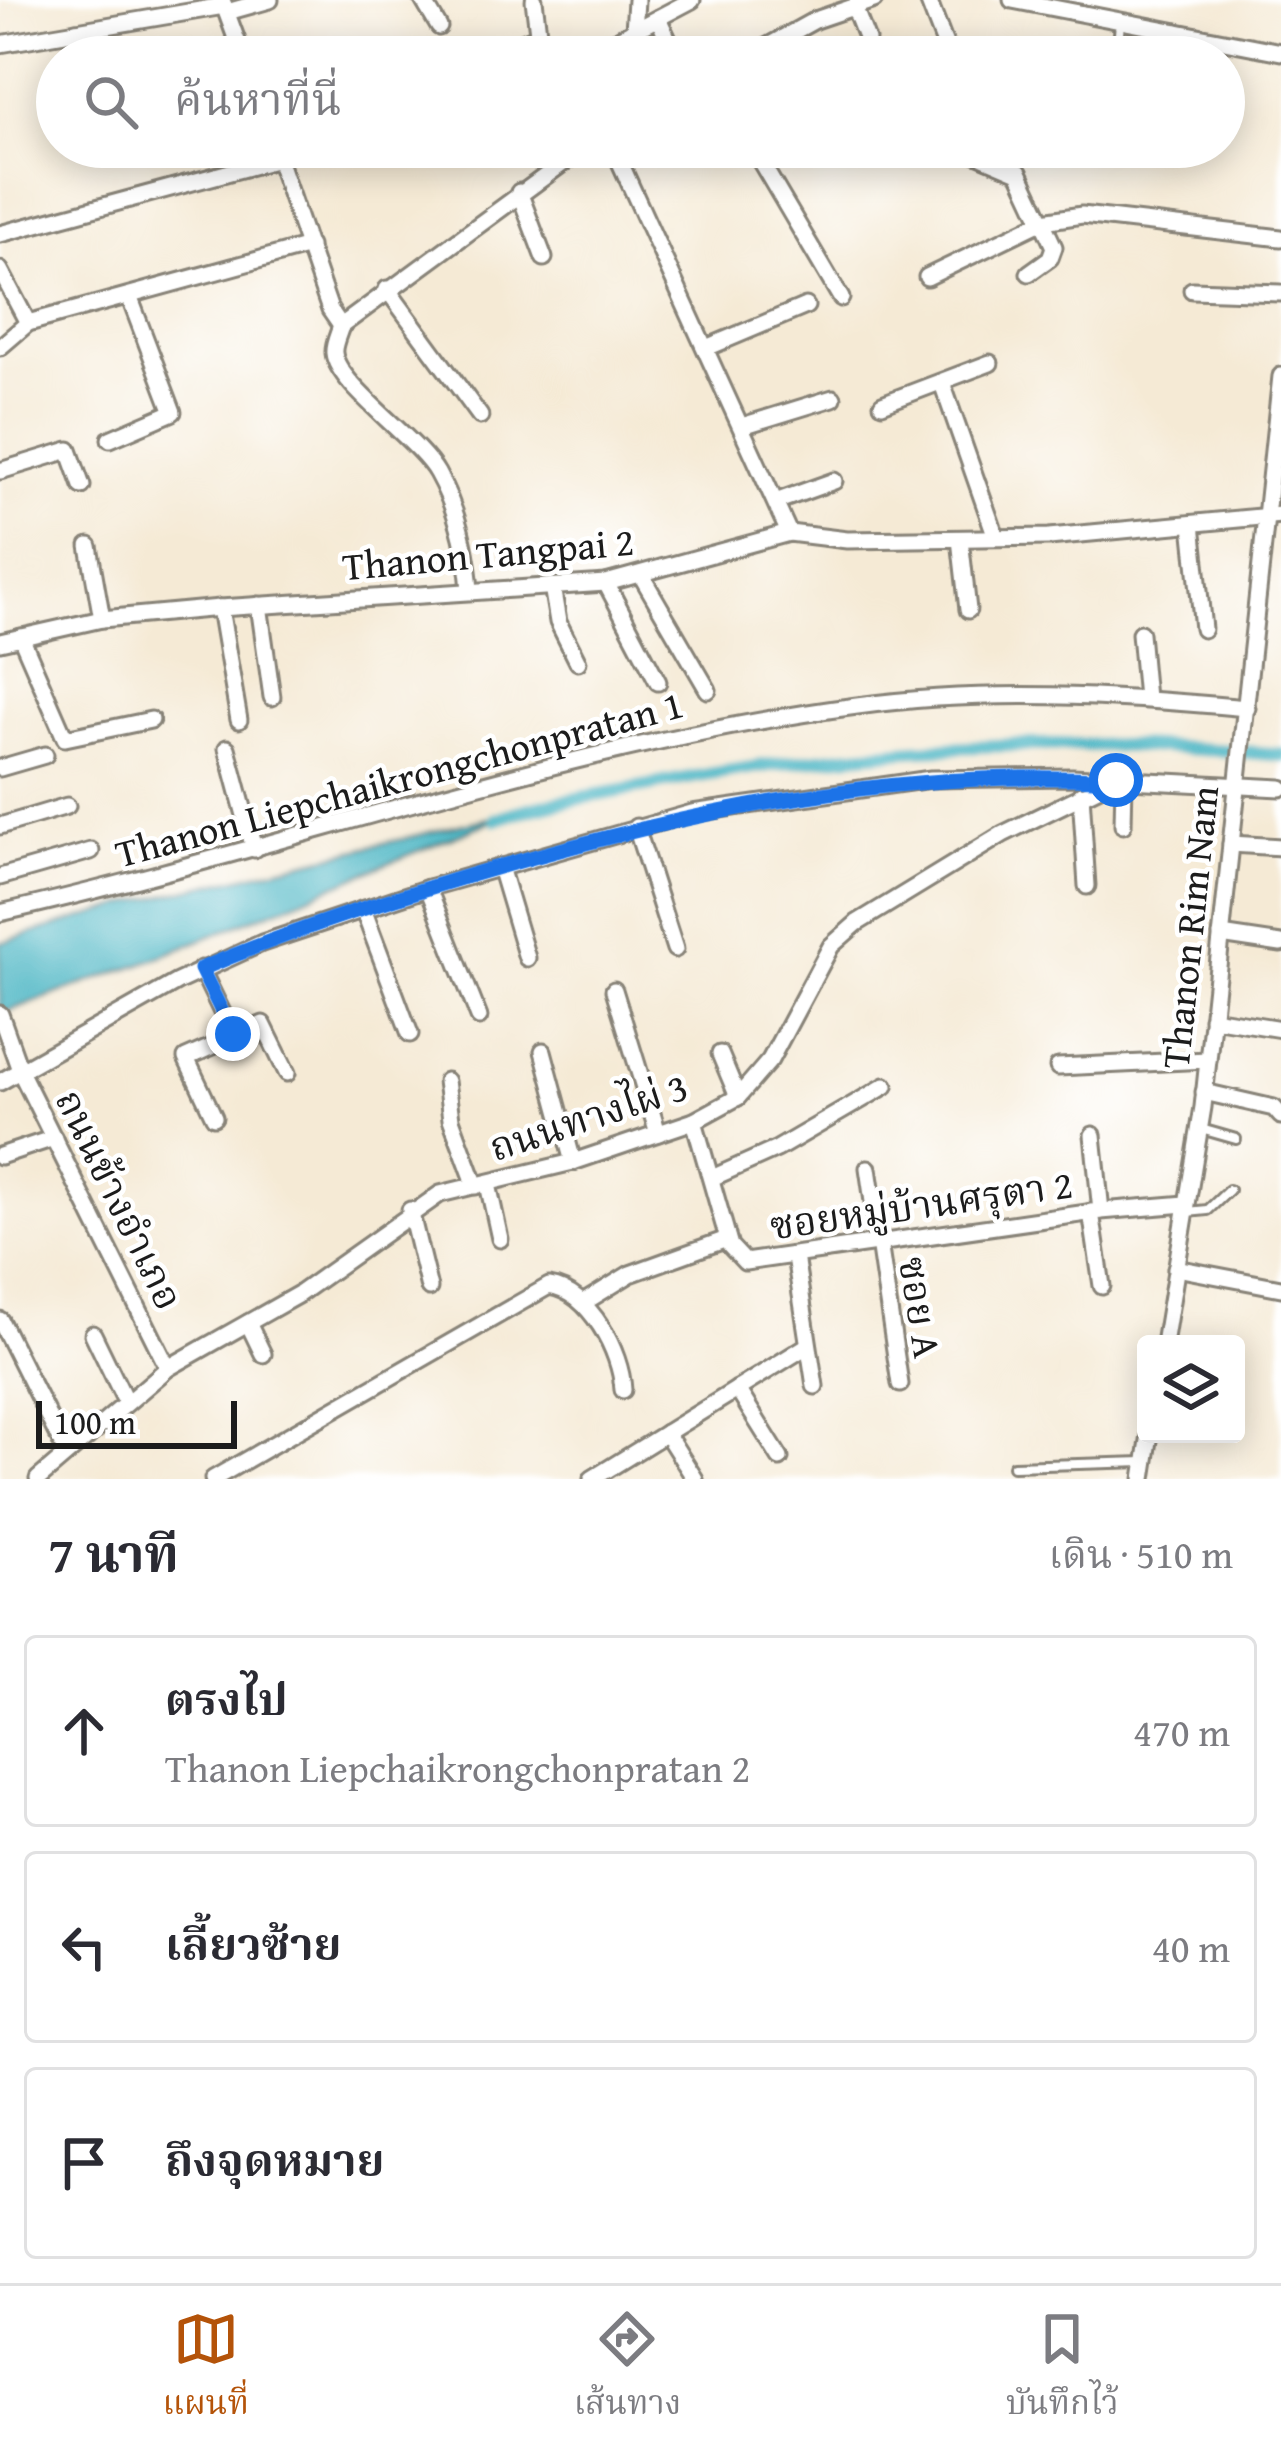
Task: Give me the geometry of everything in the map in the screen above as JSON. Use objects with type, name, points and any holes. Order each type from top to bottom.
[{"type":"street","points":[[47,36],[269,0]]},
{"type":"street","points":[[423,0],[439,27]]},
{"type":"street","points":[[534,0],[538,34],[534,36]]},
{"type":"street","points":[[634,31],[636,0]]},
{"type":"street","points":[[624,36],[692,0]]},
{"type":"street","points":[[786,36],[815,20],[874,0]]},
{"type":"street","points":[[928,0],[942,36]]},
{"type":"street","points":[[1012,0],[1198,36]]},
{"type":"street","points":[[224,6],[235,36]]},
{"type":"street","points":[[854,7],[865,36]]},
{"type":"street","points":[[658,18],[666,36]]},
{"type":"street","points":[[76,31],[77,36]]},
{"type":"street","points":[[1177,32],[1177,36]]},
{"type":"street","points":[[0,44],[36,38]]},
{"type":"street","points":[[1245,45],[1281,52]]},
{"type":"street","points":[[0,234],[225,168]]},
{"type":"street","points":[[281,168],[343,322]]},
{"type":"street","points":[[470,590],[467,549],[438,475],[418,445],[341,371],[334,352],[343,322],[555,168]]},
{"type":"street","points":[[623,168],[789,533]]},
{"type":"street","points":[[764,168],[841,298]]},
{"type":"street","points":[[1013,168],[1043,221],[1053,253],[1029,273]]},
{"type":"street","points":[[519,192],[544,258]]},
{"type":"street","points":[[927,278],[1043,221],[1082,215],[1281,238]]},
{"type":"street","points":[[0,347],[28,323],[309,246]]},
{"type":"street","points":[[0,270],[28,323]]},
{"type":"street","points":[[386,289],[480,416]]},
{"type":"street","points":[[1192,290],[1281,293]]},
{"type":"street","points":[[110,439],[172,412],[129,296]]},
{"type":"street","points":[[706,348],[806,306]]},
{"type":"street","points":[[882,404],[989,363]]},
{"type":"street","name":"Thanon Rim Nam","points":[[1165,1335],[1204,1092],[1246,709],[1274,515],[1281,376]]},
{"type":"street","points":[[942,383],[996,537]]},
{"type":"street","points":[[742,426],[832,398]]},
{"type":"street","points":[[0,471],[69,450],[82,486]]},
{"type":"street","points":[[778,502],[834,481]]},
{"type":"street","name":"Thanon Tangpai 2","points":[[0,642],[102,620],[220,608],[606,583],[789,533],[847,540],[1082,536],[1274,515]]},
{"type":"street","points":[[1192,524],[1203,629]]},
{"type":"street","points":[[960,539],[968,610]]},
{"type":"street","points":[[89,546],[102,620]]},
{"type":"street","points":[[641,575],[708,691]]},
{"type":"street","points":[[606,583],[658,682]]},
{"type":"street","points":[[552,586],[558,622],[578,662]]},
{"type":"street","points":[[259,605],[272,697]]},
{"type":"street","points":[[220,608],[239,720]]},
{"type":"street","points":[[1140,633],[1146,698]]},
{"type":"street","points":[[21,637],[65,738],[151,721]]},
{"type":"street","name":"Thanon Liepchaikrongchonpratan 1","points":[[0,913],[143,881],[513,774],[741,723],[862,705],[1036,693],[1246,709]]},
{"type":"street","points":[[227,748],[254,849]]},
{"type":"street","points":[[0,768],[46,754]]},
{"type":"street","points":[[0,1082],[18,1065],[201,969],[363,909],[636,827],[714,810],[931,779],[1239,782],[1281,788]]},
{"type":"street","points":[[1120,780],[1124,825]]},
{"type":"street","name":"ถนนทางไผ่ 3","points":[[38,1479],[167,1368],[298,1294],[410,1210],[440,1194],[573,1162],[694,1121],[738,1097],[770,1060],[831,946],[857,923],[1003,834],[1081,794],[1120,780]]},
{"type":"street","points":[[1081,794],[1087,886]]},
{"type":"street","points":[[0,826],[68,806]]},
{"type":"street","points":[[636,827],[675,950]]},
{"type":"street","points":[[1232,844],[1281,848]]},
{"type":"street","points":[[0,878],[91,851]]},
{"type":"street","points":[[500,867],[527,958]]},
{"type":"street","points":[[428,888],[479,1017]]},
{"type":"street","points":[[363,909],[410,1034]]},
{"type":"street","points":[[1221,935],[1281,944]]},
{"type":"street","points":[[201,969],[233,1034]]},
{"type":"street","points":[[614,990],[658,1133]]},
{"type":"street","name":"ถนนข้างอำเภอ","points":[[0,1014],[18,1065],[167,1368]]},
{"type":"street","points":[[1212,1018],[1281,1029]]},
{"type":"street","points":[[214,1117],[186,1058],[262,1024],[287,1073]]},
{"type":"street","points":[[543,1051],[573,1162]]},
{"type":"street","points":[[720,1054],[738,1097]]},
{"type":"street","points":[[1058,1067],[1208,1060]]},
{"type":"street","points":[[446,1082],[451,1119],[482,1185],[500,1239]]},
{"type":"street","points":[[714,1177],[777,1149],[885,1086]]},
{"type":"street","points":[[1204,1092],[1274,1108],[1281,1116]]},
{"type":"street","name":"ซอยหมู่บ้านศรุตา 2","points":[[694,1121],[714,1177],[728,1239],[745,1262],[1096,1212],[1186,1208]]},
{"type":"street","points":[[1093,1135],[1102,1286]]},
{"type":"street","points":[[0,1156],[54,1138]]},
{"type":"street","name":"ซอย A","points":[[868,1168],[900,1384]]},
{"type":"street","points":[[410,1210],[429,1288]]},
{"type":"street","points":[[583,1303],[630,1274],[728,1239]]},
{"type":"street","points":[[795,1256],[815,1386]]},
{"type":"street","points":[[1176,1268],[1281,1288]]},
{"type":"street","points":[[213,1479],[435,1357],[536,1292],[562,1288],[583,1303],[620,1361],[623,1390]]},
{"type":"street","points":[[0,1321],[67,1454]]},
{"type":"street","points":[[248,1323],[263,1354]]},
{"type":"street","points":[[93,1334],[125,1400]]},
{"type":"street","points":[[598,1477],[807,1346]]},
{"type":"street","points":[[737,1389],[780,1458]]},
{"type":"street","points":[[667,1433],[695,1479]]},
{"type":"lane","points":[[1119,36],[1120,21]]},
{"type":"lane","points":[[1199,1128],[1236,1139]]},
{"type":"lane","points":[[1186,1208],[1208,1210],[1229,1190]]},
{"type":"lane","points":[[1013,1466],[1144,1470]]},
{"type":"water","points":[[511,813],[157,958],[0,1014],[0,943],[135,902]]},
{"type":"waterway","points":[[496,819],[728,771],[885,752],[1041,745],[1281,755]]},
{"type":"route","points":[[233,1034],[201,969],[262,943],[428,888],[635,827],[820,793],[931,779],[1116,780]]}]
